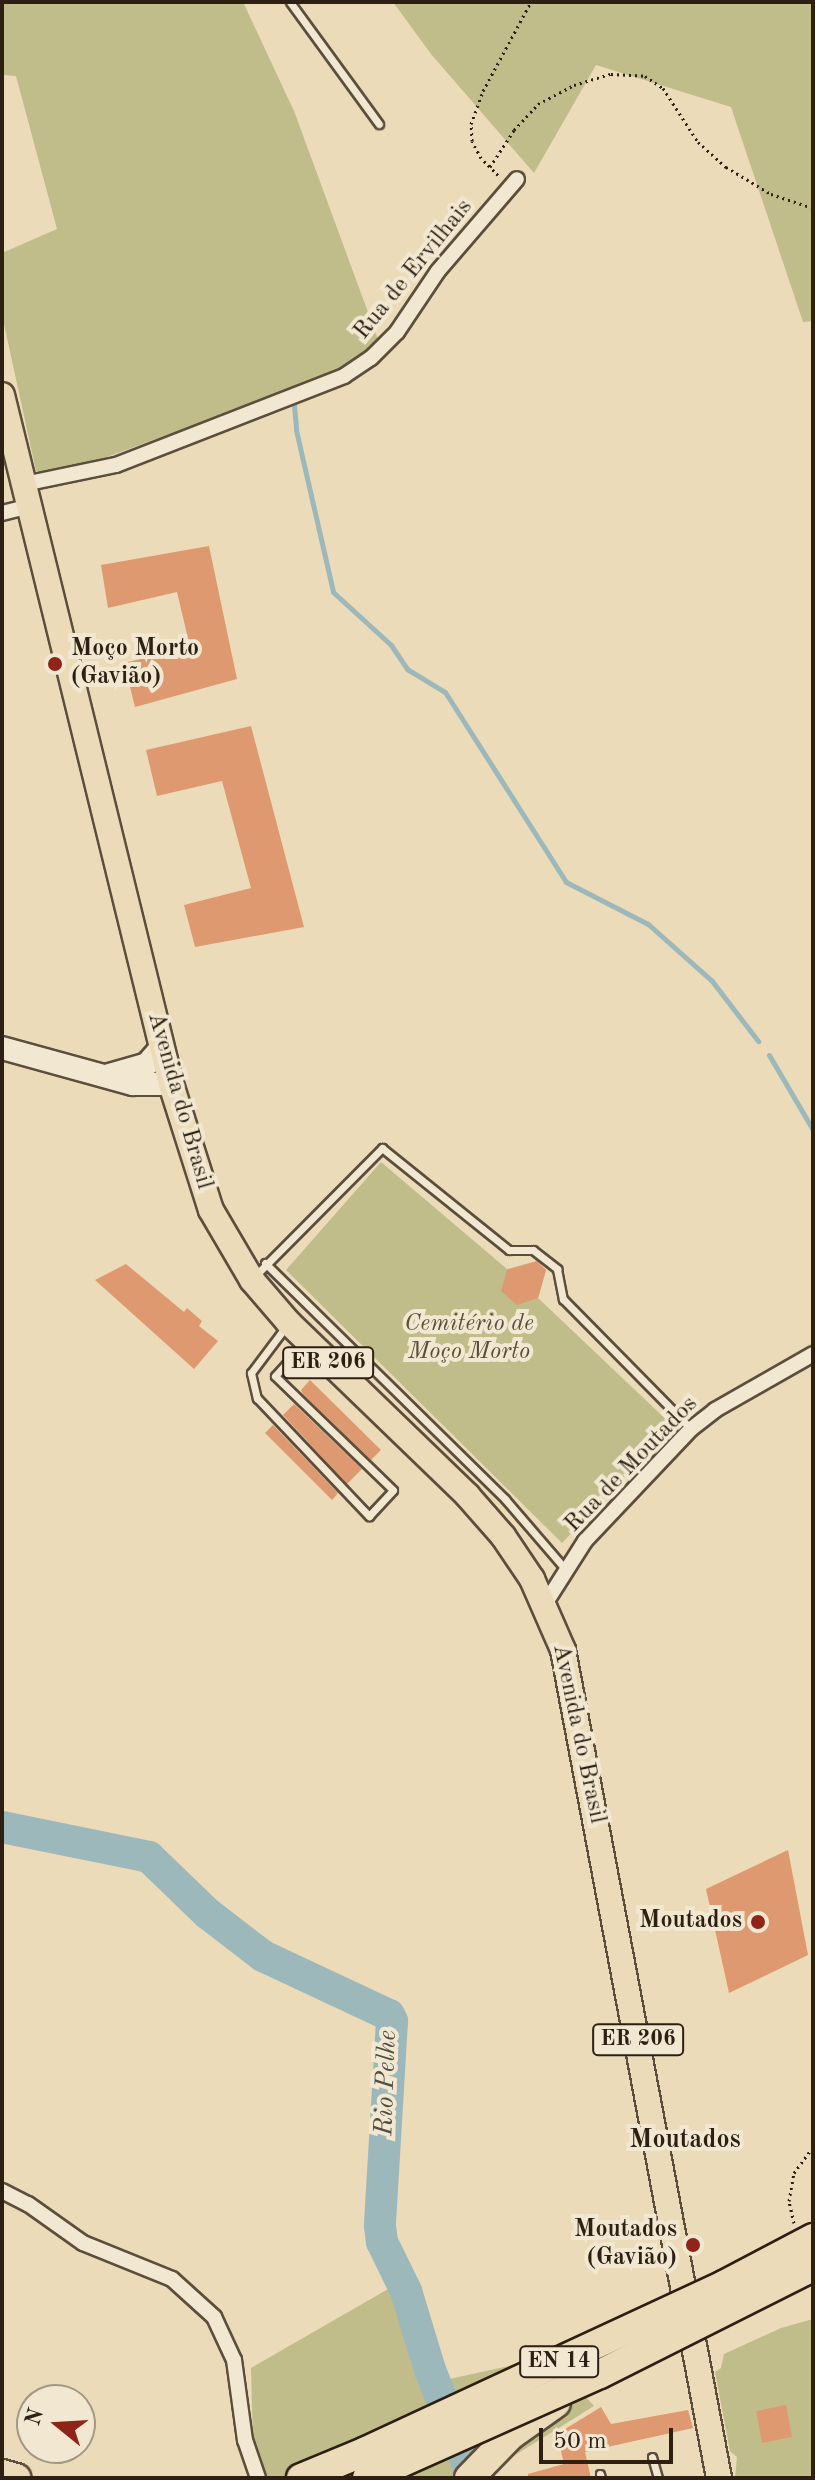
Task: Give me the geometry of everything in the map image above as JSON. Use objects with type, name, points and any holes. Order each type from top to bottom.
[{"type":"highway","name":"EN 14","points":[[301,2478],[364,2452],[724,2285],[805,2234]]},
{"type":"highway","name":"EN 14","points":[[367,2478],[600,2374],[813,2267]]},
{"type":"highway","points":[[469,2478],[531,2418],[600,2374]]},
{"type":"highway","points":[[2,2474],[16,2478]]},
{"type":"main road","name":"ER 206","points":[[2,395],[27,495]]},
{"type":"main road","name":"Avenida do Brasil","points":[[27,495],[171,1084],[211,1210],[258,1271],[289,1323],[467,1495],[503,1536],[545,1604],[563,1650],[576,1702],[719,2478]]},
{"type":"street","name":"Rua de Ervilhais","points":[[2,513],[27,495],[116,465],[344,376],[371,358],[397,332],[438,271],[513,183]]},
{"type":"street","points":[[106,1075],[147,1064],[162,1047]]},
{"type":"street","points":[[2,1048],[133,1084],[171,1084]]},
{"type":"street","name":"Rua de Moutados","points":[[545,1604],[585,1541],[691,1429],[715,1410],[813,1354]]},
{"type":"street","points":[[2,2191],[28,2204],[83,2243],[172,2279],[214,2317],[234,2360],[245,2440],[258,2478]]},
{"type":"lane","points":[[290,2],[379,124]]},
{"type":"lane","points":[[567,1571],[505,1499],[258,1271],[382,1148],[509,1250],[533,1250],[557,1269],[563,1299],[691,1429]]},
{"type":"lane","points":[[289,1323],[251,1373],[257,1398],[369,1516],[393,1490],[275,1376],[306,1341]]},
{"type":"lane","points":[[652,2457],[658,2478]]},
{"type":"path","points":[[513,183],[490,167],[472,141],[471,124],[483,91],[531,2]]},
{"type":"path","points":[[490,167],[514,130],[538,104],[574,85],[611,74],[645,76],[663,88],[698,142],[726,167],[771,194],[813,208]]},
{"type":"path","points":[[805,2234],[789,2201],[794,2173],[813,2147]]},
{"type":"green space","points":[[2,2],[243,2],[294,111],[379,342],[345,370],[104,458],[48,475],[36,471],[2,315],[2,253],[57,229],[16,76],[2,75]]},
{"type":"green space","points":[[393,2],[813,2],[813,321],[803,322],[731,107],[596,65],[534,173],[431,54]]},
{"type":"green space","name":"Cemitério de Moço Morto","points":[[381,1162],[507,1269],[537,1261],[546,1270],[538,1298],[673,1426],[562,1543],[286,1270]]},
{"type":"green space","points":[[409,2277],[445,2380],[549,2357],[594,2406],[478,2478],[264,2478],[253,2446],[251,2368]]},
{"type":"green space","points":[[813,2319],[813,2478],[735,2478],[737,2457],[730,2451],[715,2372],[721,2368],[724,2354],[781,2328]]},
{"type":"building","points":[[209,546],[237,679],[135,707],[124,663],[190,647],[177,592],[108,608],[101,565]]},
{"type":"building","points":[[251,726],[304,927],[195,947],[184,905],[251,888],[222,781],[157,796],[146,750]]},
{"type":"building","points":[[537,1261],[546,1270],[538,1298],[517,1305],[501,1291],[507,1270]]},
{"type":"building","points":[[126,1264],[184,1312],[187,1308],[202,1321],[199,1326],[218,1341],[194,1369],[95,1280]]},
{"type":"building","points":[[310,1380],[381,1450],[371,1460],[303,1394],[301,1390]]},
{"type":"building","points":[[294,1404],[362,1469],[347,1484],[283,1415]]},
{"type":"building","points":[[273,1425],[338,1493],[332,1500],[265,1433]]},
{"type":"building","name":"Moutados","points":[[788,1850],[808,1955],[729,1993],[706,1889]]},
{"type":"building","points":[[786,2405],[792,2437],[762,2443],[756,2411]]},
{"type":"building","points":[[601,2407],[611,2424],[688,2410],[693,2428],[585,2452],[591,2478],[528,2478],[528,2474],[564,2464],[557,2434]]},
{"type":"waterway","points":[[294,405],[296,430],[333,592],[391,645],[407,669],[445,692],[566,882],[648,924],[712,981],[758,1041]]},
{"type":"waterway","points":[[769,1055],[813,1130]]},
{"type":"waterway","name":"Rio Pelhe","points":[[2,1827],[149,1857],[207,1913],[263,1956],[389,2015],[392,2021],[380,2226],[382,2242],[406,2291],[430,2370],[473,2478]]},
{"type":"place","name":"Moço Morto (Gavião)","points":[[55,664]]},
{"type":"place","name":"Moutados","points":[[758,1922]]},
{"type":"place","name":"Moutados (Gavião)","points":[[693,2245]]},
{"type":"district","name":"Moutados","points":[[685,2141]]}]
